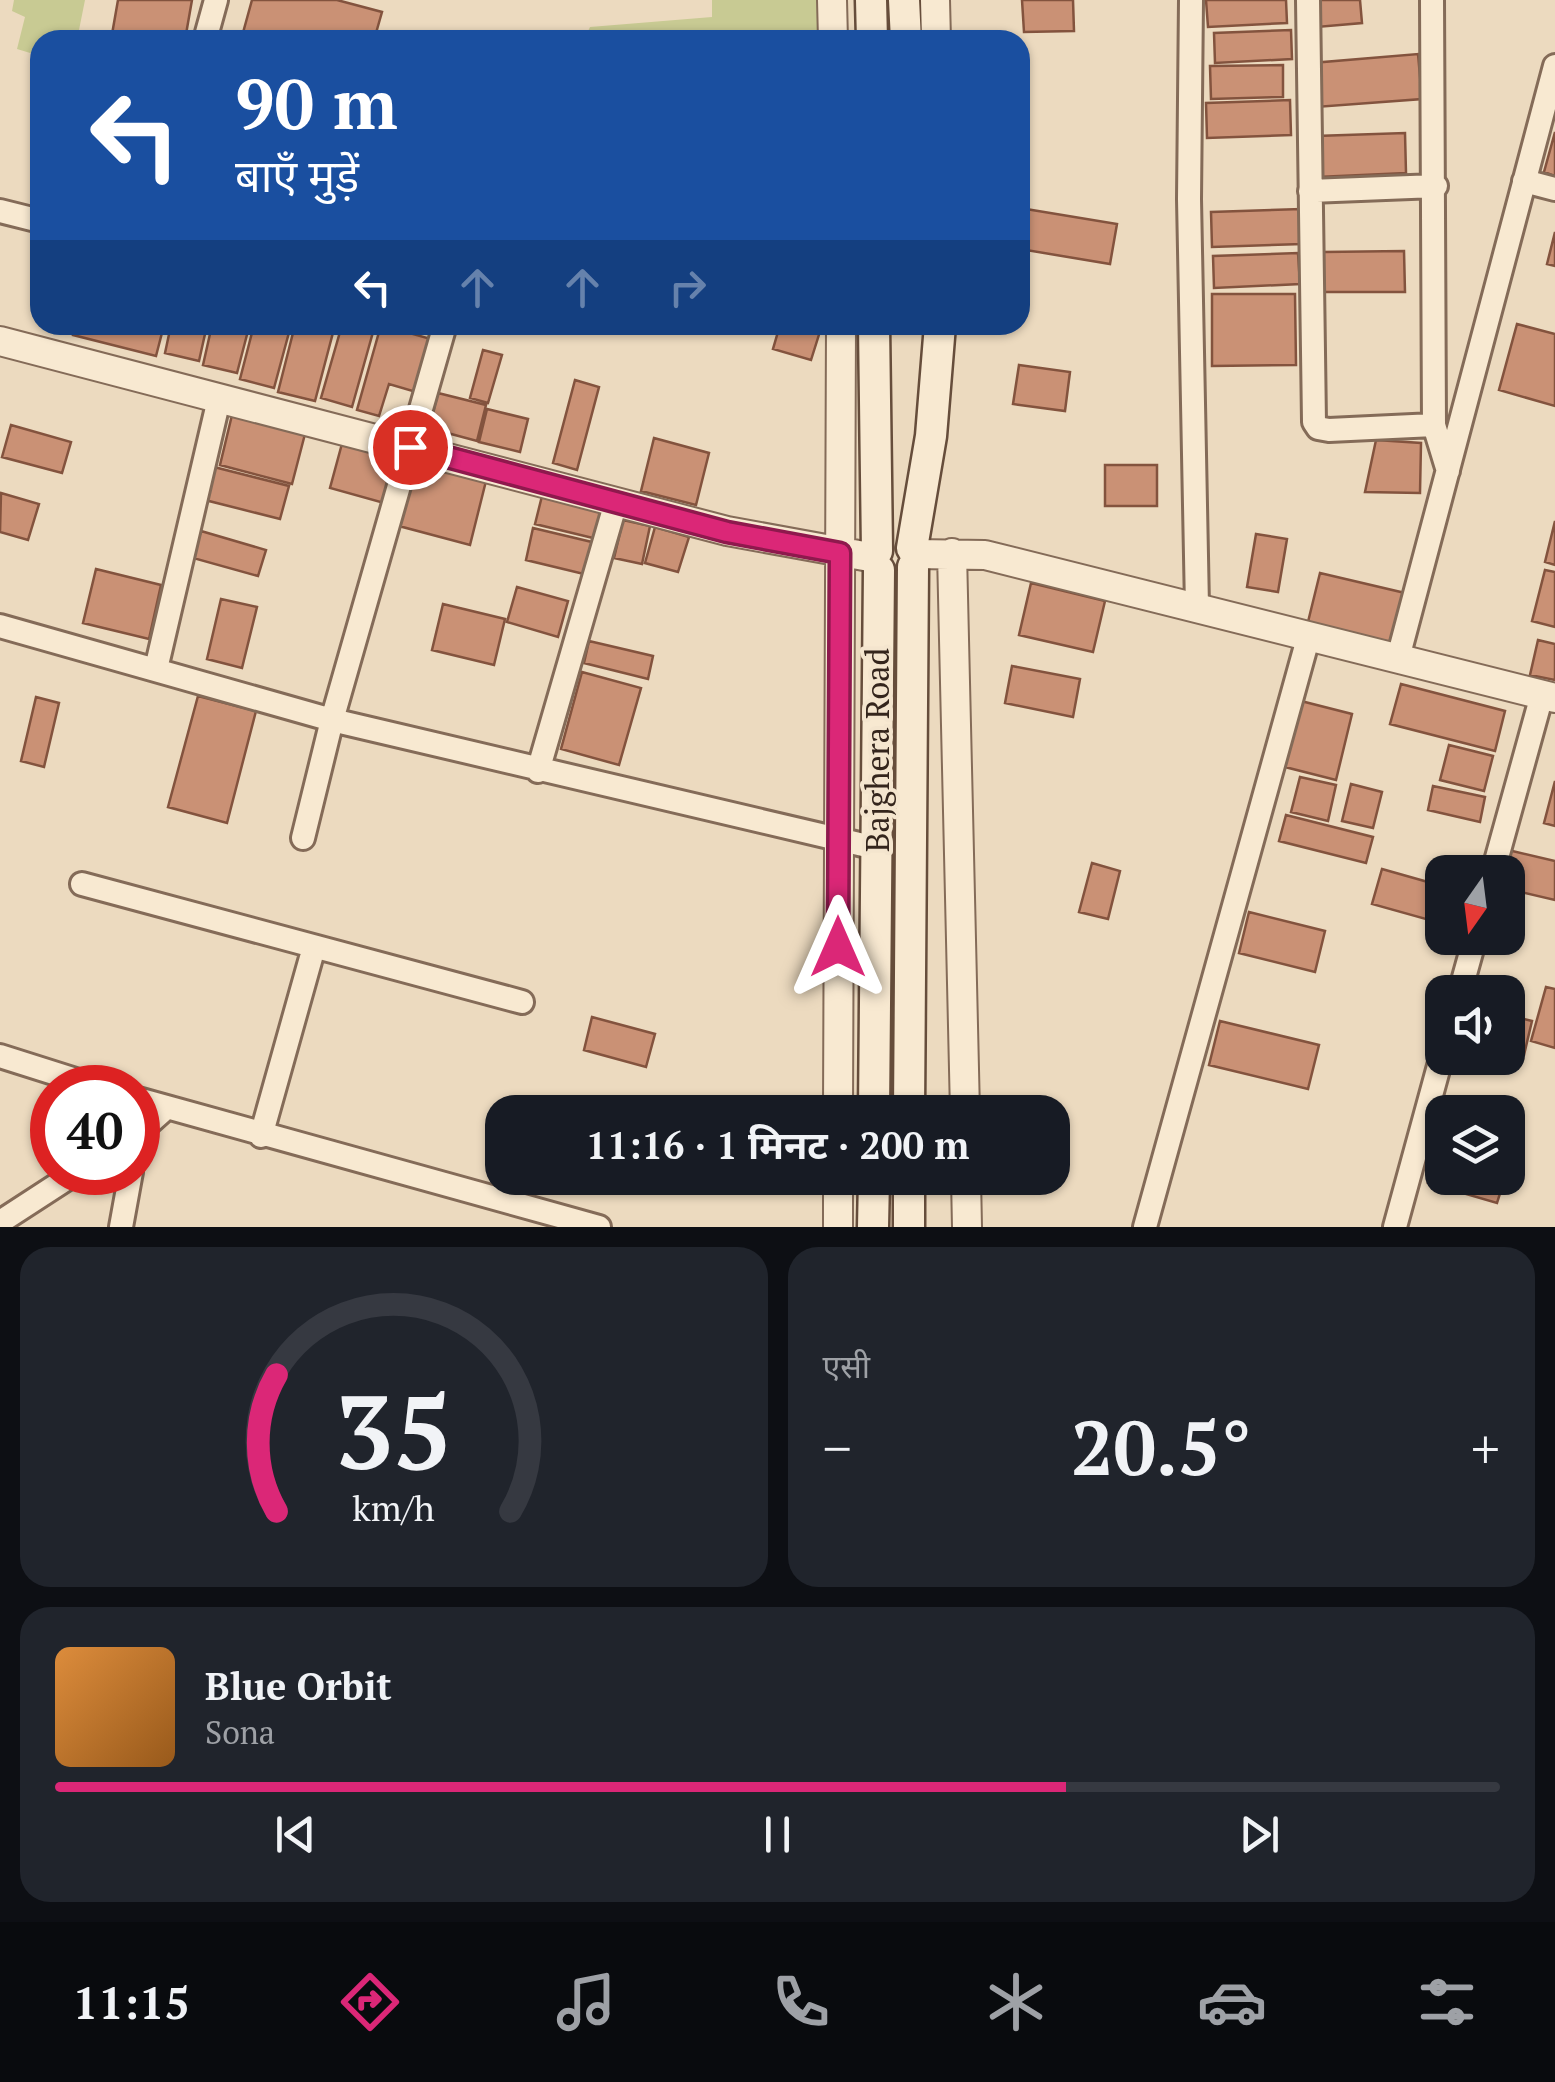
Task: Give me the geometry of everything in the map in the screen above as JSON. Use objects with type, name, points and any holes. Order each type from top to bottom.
[{"type":"main road","points":[[871,0],[872,30]]},
{"type":"main road","points":[[904,0],[906,30]]},
{"type":"main road","name":"Bajghera Road","points":[[874,335],[874,1095]]},
{"type":"main road","name":"Bajghera Road","points":[[910,1095],[913,556],[931,436],[939,335]]},
{"type":"main road","points":[[877,560],[890,539],[902,540],[913,556]]},
{"type":"main road","points":[[873,1227],[874,1195]]},
{"type":"main road","points":[[909,1195],[909,1227]]},
{"type":"street","points":[[208,30],[216,0]]},
{"type":"street","points":[[832,0],[833,30]]},
{"type":"street","points":[[934,0],[936,30]]},
{"type":"street","points":[[1191,0],[1188,199],[1197,607]]},
{"type":"street","points":[[1308,0],[1312,413],[1316,426],[1329,430],[1434,425]]},
{"type":"street","points":[[1432,0],[1436,186],[1434,425],[1448,471]]},
{"type":"street","points":[[1398,658],[1555,66]]},
{"type":"street","points":[[1524,182],[1555,190]]},
{"type":"street","points":[[1310,191],[1436,186]]},
{"type":"street","points":[[0,211],[30,218]]},
{"type":"street","points":[[303,838],[332,720],[442,335]]},
{"type":"street","points":[[838,1095],[841,335]]},
{"type":"street","points":[[0,340],[727,532],[877,560]]},
{"type":"street","points":[[156,668],[219,399]]},
{"type":"street","points":[[538,771],[616,502]]},
{"type":"street","points":[[952,553],[964,1095]]},
{"type":"street","points":[[913,556],[985,555],[1548,696],[1498,855]]},
{"type":"street","points":[[1,629],[156,668],[332,720],[876,848]]},
{"type":"street","points":[[1145,1227],[1309,635]]},
{"type":"street","points":[[82,884],[522,1002]]},
{"type":"street","points":[[261,1136],[314,947]]},
{"type":"street","points":[[0,1056],[30,1066]]},
{"type":"street","points":[[1395,1227],[1437,1075]]},
{"type":"street","points":[[160,1106],[525,1218],[599,1227]]},
{"type":"street","points":[[160,1113],[166,1108]]},
{"type":"street","points":[[0,1222],[42,1195]]},
{"type":"street","points":[[121,1227],[127,1195]]},
{"type":"street","points":[[838,1195],[838,1227]]},
{"type":"street","points":[[966,1195],[967,1227]]},
{"type":"green space","points":[[14,0],[85,0],[79,30],[30,30],[30,53],[17,49],[25,17],[12,11]]},
{"type":"green space","points":[[712,0],[819,0],[820,30],[589,30],[590,27],[712,17]]},
{"type":"building","points":[[118,0],[192,0],[187,30],[113,30]]},
{"type":"building","points":[[252,0],[337,0],[382,12],[377,30],[244,30]]},
{"type":"building","points":[[1022,0],[1073,0],[1074,31],[1024,30]]},
{"type":"building","points":[[1206,0],[1286,0],[1287,23],[1208,27]]},
{"type":"building","points":[[1314,0],[1360,0],[1362,23],[1317,27]]},
{"type":"building","points":[[1291,30],[1292,59],[1215,63],[1214,33]]},
{"type":"building","points":[[1418,54],[1422,99],[1316,107],[1312,63]]},
{"type":"building","points":[[1283,65],[1283,97],[1211,99],[1210,66]]},
{"type":"building","points":[[1290,100],[1291,135],[1207,138],[1206,103]]},
{"type":"building","points":[[1555,132],[1555,176],[1544,172]]},
{"type":"building","points":[[1405,133],[1406,173],[1317,177],[1316,136]]},
{"type":"building","points":[[1301,209],[1302,244],[1212,247],[1211,212]]},
{"type":"building","points":[[1030,210],[1117,224],[1110,264],[1030,251]]},
{"type":"building","points":[[1555,232],[1555,266],[1547,264]]},
{"type":"building","points":[[1404,251],[1405,292],[1323,292],[1323,252]]},
{"type":"building","points":[[1298,253],[1300,284],[1214,288],[1213,256]]},
{"type":"building","points":[[1212,294],[1295,294],[1296,365],[1212,366]]},
{"type":"building","points":[[1517,324],[1555,334],[1555,406],[1499,390]]},
{"type":"building","points":[[73,335],[161,335],[156,356]]},
{"type":"building","points":[[169,335],[205,335],[199,361],[165,353]]},
{"type":"building","points":[[210,335],[247,335],[237,373],[203,365]]},
{"type":"building","points":[[251,335],[288,335],[274,388],[240,379]]},
{"type":"building","points":[[292,335],[332,335],[315,401],[278,392]]},
{"type":"building","points":[[339,335],[372,335],[352,407],[321,398]]},
{"type":"building","points":[[378,335],[431,339],[416,392],[389,384],[379,416],[357,410]]},
{"type":"building","points":[[777,335],[819,335],[811,360],[773,349]]},
{"type":"building","points":[[483,350],[502,355],[488,403],[470,398]]},
{"type":"building","points":[[1019,365],[1070,372],[1065,411],[1013,404]]},
{"type":"building","points":[[575,380],[599,387],[577,470],[553,463]]},
{"type":"building","points":[[438,393],[486,405],[477,441],[429,428]]},
{"type":"building","points":[[487,409],[528,419],[520,452],[479,442]]},
{"type":"building","points":[[232,415],[305,434],[292,484],[220,465]]},
{"type":"building","points":[[11,425],[71,442],[62,473],[2,457]]},
{"type":"building","points":[[654,438],[709,453],[696,505],[641,491]]},
{"type":"building","points":[[343,440],[397,455],[384,503],[330,488]]},
{"type":"building","points":[[1376,440],[1421,443],[1420,493],[1365,492]]},
{"type":"building","points":[[416,463],[486,481],[470,545],[399,526]]},
{"type":"building","points":[[1105,465],[1157,465],[1157,506],[1105,506]]},
{"type":"building","points":[[214,467],[289,486],[280,519],[205,500]]},
{"type":"building","points":[[1,493],[39,504],[28,540],[0,532]]},
{"type":"building","points":[[542,496],[604,511],[597,539],[535,524]]},
{"type":"building","points":[[623,520],[650,526],[642,564],[614,558]]},
{"type":"building","points":[[1555,521],[1555,565],[1545,562]]},
{"type":"building","points":[[655,527],[689,537],[678,572],[645,563]]},
{"type":"building","points":[[533,528],[596,543],[588,575],[526,560]]},
{"type":"building","points":[[201,531],[266,550],[258,576],[193,558]]},
{"type":"building","points":[[1256,534],[1287,539],[1278,592],[1247,587]]},
{"type":"building","points":[[96,569],[161,585],[149,639],[83,623]]},
{"type":"building","points":[[1545,570],[1555,572],[1555,627],[1532,621]]},
{"type":"building","points":[[1320,573],[1405,593],[1392,646],[1307,626]]},
{"type":"building","points":[[1031,583],[1105,601],[1093,652],[1019,635]]},
{"type":"building","points":[[517,587],[568,601],[558,637],[507,622]]},
{"type":"building","points":[[221,599],[257,607],[242,668],[207,659]]},
{"type":"building","points":[[443,604],[505,619],[494,665],[432,650]]},
{"type":"building","points":[[1538,640],[1555,644],[1555,680],[1530,675]]},
{"type":"building","points":[[589,641],[653,656],[648,679],[584,663]]},
{"type":"building","points":[[1012,666],[1080,679],[1073,717],[1005,703]]},
{"type":"building","points":[[582,672],[641,688],[619,765],[561,749]]},
{"type":"building","points":[[1401,684],[1505,711],[1495,751],[1390,724]]},
{"type":"building","points":[[198,696],[256,711],[227,823],[168,807]]},
{"type":"building","points":[[36,697],[59,703],[44,767],[21,761]]},
{"type":"building","points":[[1301,701],[1352,714],[1336,780],[1285,767]]},
{"type":"building","points":[[1449,745],[1493,756],[1484,791],[1440,780]]},
{"type":"building","points":[[1300,777],[1336,785],[1328,821],[1291,812]]},
{"type":"building","points":[[1555,781],[1555,826],[1544,823]]},
{"type":"building","points":[[1351,784],[1382,792],[1373,828],[1342,821]]},
{"type":"building","points":[[1433,786],[1485,797],[1480,822],[1428,810]]},
{"type":"building","points":[[1286,815],[1373,837],[1366,863],[1279,841]]},
{"type":"building","points":[[1508,850],[1555,861],[1555,900],[1525,893],[1525,855],[1507,855]]},
{"type":"building","points":[[1092,863],[1120,871],[1108,919],[1079,912]]},
{"type":"building","points":[[1382,869],[1425,881],[1425,919],[1372,904]]},
{"type":"building","points":[[1249,912],[1325,931],[1315,972],[1239,953]]},
{"type":"building","points":[[1546,987],[1555,989],[1555,1048],[1531,1041]]},
{"type":"building","points":[[592,1017],[655,1034],[646,1067],[584,1050]]},
{"type":"building","points":[[1525,1019],[1532,1021],[1525,1051]]},
{"type":"building","points":[[1220,1021],[1319,1045],[1308,1089],[1209,1065]]},
{"type":"building","points":[[1469,1195],[1500,1195],[1497,1203]]},
{"type":"route","points":[[410,447],[727,532],[840,553],[838,947]]}]
